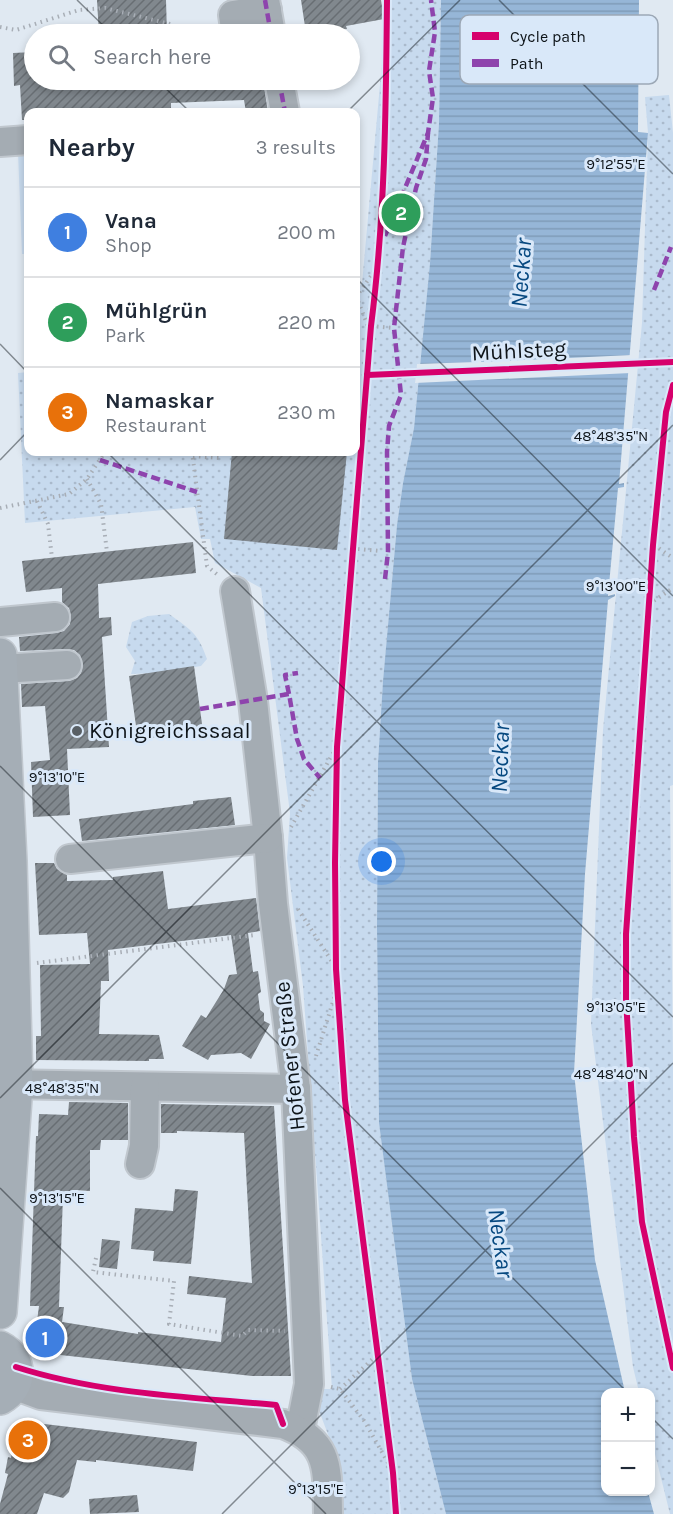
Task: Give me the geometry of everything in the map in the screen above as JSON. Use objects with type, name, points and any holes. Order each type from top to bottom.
[{"type":"main road","points":[[0,655],[3,776],[13,966],[0,1312]]},
{"type":"main road","points":[[0,1348],[14,1360],[17,1376],[7,1391]]},
{"type":"street","points":[[235,24],[234,15],[267,15]]},
{"type":"street","points":[[281,90],[284,108]]},
{"type":"street","points":[[0,142],[24,140]]},
{"type":"street","name":"Hofener Straße","points":[[235,591],[253,701],[269,840],[273,904],[296,1089],[309,1384],[300,1430]]},
{"type":"street","points":[[0,622],[55,617]]},
{"type":"street","points":[[1,669],[67,665]]},
{"type":"street","points":[[70,859],[269,840]]},
{"type":"street","points":[[8,1084],[296,1089]]},
{"type":"street","points":[[140,1164],[144,1146],[145,1087]]},
{"type":"street","points":[[7,1391],[283,1424],[300,1430],[310,1437],[320,1451],[327,1473],[328,1514]]},
{"type":"path","points":[[387,0],[386,107],[379,263],[371,326],[337,747],[335,862],[336,969],[345,1100],[393,1473],[396,1514]]},
{"type":"path","points":[[35,24],[79,10],[105,8],[170,24]]},
{"type":"path","points":[[0,27],[16,30],[24,27]]},
{"type":"path","points":[[360,290],[379,263]]},
{"type":"path","points":[[360,306],[371,333]]},
{"type":"path","points":[[371,326],[394,328]]},
{"type":"path","points":[[673,389],[666,412],[653,545],[626,934],[626,999],[634,1137],[642,1222],[673,1368]]},
{"type":"path","points":[[0,508],[69,494],[87,479],[102,456]]},
{"type":"path","points":[[193,456],[207,566],[235,591]]},
{"type":"path","points":[[206,456],[219,458]]},
{"type":"path","points":[[87,479],[101,504],[107,552]]},
{"type":"path","points":[[37,501],[48,524],[52,558]]},
{"type":"path","points":[[653,545],[673,558]]},
{"type":"path","points":[[358,549],[381,551]]},
{"type":"path","points":[[649,604],[673,588]]},
{"type":"path","points":[[269,840],[285,838],[337,747]]},
{"type":"path","points":[[273,904],[291,902],[296,907],[336,969]]},
{"type":"path","points":[[13,966],[232,938]]},
{"type":"path","points":[[296,1089],[314,1062],[338,988]]},
{"type":"path","points":[[96,1258],[93,1272],[174,1281],[169,1324],[242,1336],[248,1330],[307,1332]]},
{"type":"path","points":[[378,1354],[340,1389],[365,1422],[393,1473]]},
{"type":"shaded area","points":[[383,0],[441,0],[439,123],[430,263],[414,428],[397,525],[383,682],[378,762],[377,928],[379,1123],[412,1379],[446,1514],[341,1514],[338,1461],[315,1400],[321,1389],[332,1389],[303,986],[287,858],[290,813],[261,588],[215,563],[210,539],[201,539],[195,507],[25,523],[18,373],[24,372],[24,456],[360,456],[360,285],[362,284],[386,18]]},
{"type":"shaded area","points":[[669,95],[673,133],[673,785],[670,786],[673,1063],[673,1514],[670,1514],[655,1454],[655,1388],[638,1388],[633,1367],[591,1024],[603,730],[642,323],[648,133],[645,97]]},
{"type":"shaded area","points":[[24,151],[24,254],[22,254],[18,152]]},
{"type":"shaded area","points":[[169,614],[193,633],[207,659],[201,666],[156,673],[131,674],[135,661],[126,647],[132,622],[148,616]]},
{"type":"water","name":"Neckar","points":[[441,0],[639,0],[639,15],[460,15],[460,84],[638,84],[638,132],[648,133],[619,484],[624,483],[624,487],[618,488],[608,596],[615,594],[615,596],[608,600],[585,874],[574,1073],[595,1260],[624,1388],[601,1388],[601,1496],[649,1496],[654,1514],[446,1514],[412,1379],[379,1123],[377,928],[378,762],[383,681],[397,525],[414,428],[430,263],[439,123]],"holes":[[[475,346],[481,348],[481,374],[474,374],[472,352]]]},
{"type":"pier","points":[[632,355],[631,373],[415,383],[417,364],[476,362],[477,374],[479,362]]},
{"type":"building","points":[[97,0],[166,0],[167,24],[98,24]]},
{"type":"building","points":[[301,0],[381,0],[384,19],[357,24],[305,24]]},
{"type":"building","points":[[24,52],[24,90],[265,90],[267,108],[245,108],[244,100],[171,103],[171,108],[24,108],[24,120],[22,120],[20,85],[14,86],[13,53]]},
{"type":"building","points":[[232,456],[347,456],[337,550],[224,539]]},
{"type":"building","points":[[193,542],[196,573],[98,584],[99,618],[111,617],[112,635],[102,637],[109,747],[67,749],[70,815],[33,817],[31,762],[50,760],[45,706],[22,707],[21,684],[69,681],[77,678],[83,665],[80,655],[74,650],[20,651],[19,637],[64,631],[70,624],[71,616],[69,608],[62,602],[62,588],[26,592],[22,561]]},
{"type":"building","points":[[194,666],[203,731],[138,740],[129,676]]},
{"type":"building","points":[[231,797],[235,825],[82,841],[79,819]]},
{"type":"building","points":[[35,863],[54,863],[57,869],[67,875],[67,881],[113,880],[113,877],[163,871],[168,909],[256,898],[260,931],[248,933],[253,972],[258,971],[261,992],[258,994],[260,1010],[264,1013],[264,1021],[270,1024],[251,1059],[241,1053],[211,1055],[208,1060],[182,1046],[201,1015],[206,1018],[224,989],[229,975],[237,974],[231,935],[108,950],[109,981],[101,981],[99,1034],[159,1035],[164,1059],[149,1059],[149,1061],[36,1060],[36,1036],[41,1036],[40,965],[90,964],[87,933],[39,935]]},
{"type":"building","points":[[69,1102],[128,1103],[128,1140],[101,1140],[100,1150],[90,1150],[90,1191],[75,1190],[63,1196],[59,1307],[64,1307],[62,1322],[138,1334],[138,1332],[221,1342],[226,1298],[187,1294],[189,1276],[252,1283],[244,1133],[177,1131],[177,1133],[161,1133],[161,1104],[274,1106],[291,1376],[252,1376],[33,1352],[39,1306],[30,1306],[36,1136],[38,1136],[39,1114],[68,1115]]},
{"type":"building","points":[[175,1189],[198,1191],[191,1264],[153,1261],[154,1251],[131,1249],[135,1208],[173,1211]]},
{"type":"building","points":[[102,1239],[120,1241],[117,1269],[99,1267]]},
{"type":"building","points":[[19,1421],[197,1442],[193,1471],[77,1460],[69,1492],[63,1498],[44,1493],[37,1514],[0,1514],[0,1504],[8,1474],[5,1473],[8,1457],[11,1458]]},
{"type":"building","points":[[137,1495],[139,1512],[90,1514],[89,1499]]},
{"type":"marked path","points":[[265,0],[269,24]]},
{"type":"marked path","points":[[385,236],[428,133],[433,98],[429,71],[435,32],[431,0]]},
{"type":"marked path","points":[[281,90],[284,108]]},
{"type":"marked path","points":[[385,579],[388,552],[389,426],[401,395],[394,328],[403,247],[416,188],[426,159],[428,133]]},
{"type":"marked path","points":[[654,290],[671,247]]},
{"type":"marked path","points":[[100,460],[197,492]]},
{"type":"marked path","points":[[289,694],[285,675],[298,673]]},
{"type":"marked path","points":[[200,709],[289,694],[297,739],[304,759],[320,778]]},
{"type":"cycle path","points":[[387,0],[382,204],[337,747],[335,863],[336,969],[345,1100],[393,1473],[396,1514]]},
{"type":"cycle path","name":"Mühlsteg","points":[[367,375],[673,362]]},
{"type":"cycle path","points":[[673,385],[666,412],[653,545],[626,934],[626,999],[634,1137],[642,1222],[673,1368]]},
{"type":"cycle path","points":[[16,1367],[113,1389],[276,1405],[283,1424]]},
{"type":"place","name":"Mühlgrün","points":[[401,213]]},
{"type":"place","name":"Königreichssaal","points":[[77,731]]},
{"type":"place","name":"Vana","points":[[45,1338]]},
{"type":"place","name":"Namaskar","points":[[28,1440]]}]
